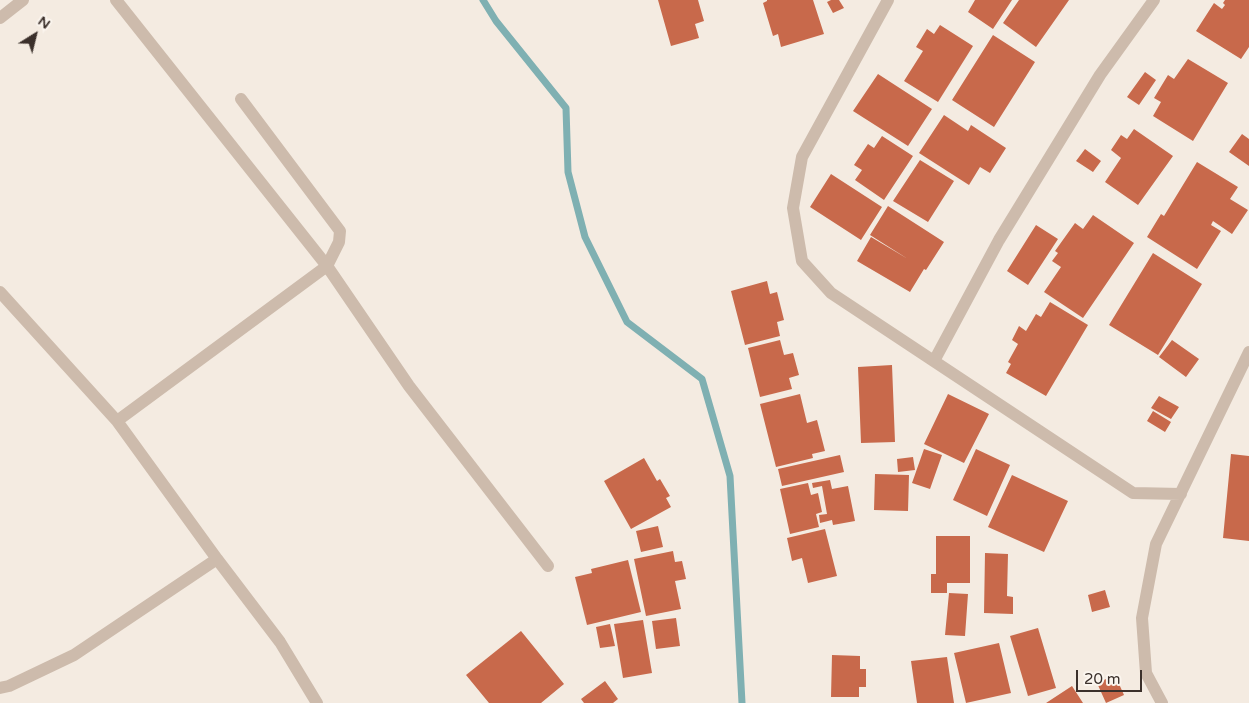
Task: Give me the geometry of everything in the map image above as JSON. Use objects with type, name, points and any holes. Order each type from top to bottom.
[{"type":"street","points":[[0,18],[23,0]]},
{"type":"street","points":[[116,0],[327,266],[409,386],[548,566]]},
{"type":"street","points":[[888,0],[802,157],[793,208],[802,261],[831,293],[1133,493],[1181,494]]},
{"type":"street","points":[[934,360],[1004,232],[1100,75],[1154,0]]},
{"type":"street","points":[[118,421],[327,266],[339,242],[340,230],[241,99]]},
{"type":"street","points":[[0,292],[118,421],[217,559],[280,642],[316,703]]},
{"type":"street","points":[[1162,703],[1146,673],[1142,618],[1156,544],[1249,352]]},
{"type":"street","points":[[0,688],[10,686],[74,655],[217,559]]},
{"type":"building","points":[[658,0],[698,0],[704,21],[695,24],[699,38],[671,46]]},
{"type":"building","points":[[767,0],[813,0],[824,34],[781,47],[778,34],[773,36],[763,3]]},
{"type":"building","points":[[839,0],[844,8],[833,13],[827,2]]},
{"type":"building","points":[[975,0],[1012,0],[993,29],[968,12]]},
{"type":"building","points":[[1019,0],[1069,0],[1036,47],[1003,23]]},
{"type":"building","points":[[1225,0],[1249,0],[1249,47],[1241,59],[1196,31],[1214,3],[1222,9],[1225,5],[1223,3]]},
{"type":"building","points":[[940,25],[973,46],[938,102],[904,81],[923,51],[916,47],[927,29],[934,34]]},
{"type":"building","points":[[993,35],[1035,62],[994,127],[952,100]]},
{"type":"building","points":[[1188,59],[1228,83],[1193,141],[1153,116],[1161,102],[1154,98],[1168,75],[1174,79]]},
{"type":"building","points":[[1145,72],[1156,80],[1139,105],[1127,97]]},
{"type":"building","points":[[878,74],[932,109],[908,146],[853,111]]},
{"type":"building","points":[[944,115],[968,131],[971,125],[1006,148],[990,173],[980,167],[969,185],[919,153]]},
{"type":"building","points":[[1134,129],[1173,156],[1138,205],[1105,182],[1121,158],[1111,150],[1121,135],[1127,139]]},
{"type":"building","points":[[1242,134],[1249,139],[1249,166],[1229,152]]},
{"type":"building","points":[[882,136],[913,156],[884,200],[855,180],[862,170],[854,165],[868,144],[874,148]]},
{"type":"building","points":[[1085,149],[1101,161],[1093,172],[1076,161]]},
{"type":"building","points":[[920,160],[954,181],[928,222],[893,201]]},
{"type":"building","points":[[1197,162],[1238,187],[1230,199],[1248,210],[1232,234],[1213,221],[1211,225],[1221,231],[1197,269],[1147,237],[1161,214],[1164,216]]},
{"type":"building","points":[[831,174],[882,207],[861,240],[810,207]]},
{"type":"building","points":[[888,206],[944,242],[910,292],[857,261],[871,237],[908,259],[870,235]]},
{"type":"building","points":[[1093,215],[1134,243],[1083,318],[1044,292],[1061,267],[1052,261],[1058,253],[1055,251],[1075,223],[1083,229]]},
{"type":"building","points":[[1036,225],[1058,239],[1028,285],[1007,271]]},
{"type":"building","points":[[1153,253],[1202,284],[1158,355],[1109,325]]},
{"type":"building","points":[[767,281],[770,294],[777,292],[784,320],[777,322],[780,336],[745,345],[731,291]]},
{"type":"building","points":[[1050,302],[1088,325],[1046,396],[1006,373],[1011,364],[1008,362],[1018,344],[1012,340],[1019,326],[1026,331],[1036,314],[1041,317]]},
{"type":"building","points":[[780,340],[784,355],[793,353],[799,375],[789,378],[792,389],[760,397],[748,348]]},
{"type":"building","points":[[1172,340],[1199,359],[1186,377],[1159,357]]},
{"type":"building","points":[[892,365],[895,442],[861,443],[858,367]]},
{"type":"building","points":[[800,394],[807,423],[817,420],[825,451],[812,454],[813,458],[776,467],[760,404]]},
{"type":"building","points":[[948,394],[989,414],[964,463],[924,444]]},
{"type":"building","points":[[1159,396],[1179,407],[1171,419],[1151,408]]},
{"type":"building","points":[[1153,411],[1171,422],[1165,432],[1147,421]]},
{"type":"building","points":[[924,449],[942,455],[930,489],[912,483]]},
{"type":"building","points":[[976,449],[1010,465],[987,516],[953,500]]},
{"type":"building","points":[[1231,454],[1249,456],[1249,541],[1223,538]]},
{"type":"building","points":[[840,455],[844,472],[782,486],[778,469]]},
{"type":"building","points":[[913,457],[915,470],[898,472],[897,459]]},
{"type":"building","points":[[644,458],[657,481],[660,479],[670,496],[666,498],[671,507],[631,529],[604,481]]},
{"type":"building","points":[[875,474],[909,475],[908,511],[874,510]]},
{"type":"building","points":[[1012,475],[1068,501],[1044,552],[988,527]]},
{"type":"building","points":[[830,480],[832,489],[848,486],[855,521],[833,525],[832,520],[820,523],[819,515],[827,514],[822,486],[813,488],[812,483]]},
{"type":"building","points":[[808,483],[811,495],[818,493],[822,512],[816,514],[819,527],[790,534],[780,489]]},
{"type":"building","points":[[658,526],[663,547],[641,552],[636,531]]},
{"type":"building","points":[[825,529],[837,576],[808,583],[802,558],[792,561],[787,538]]},
{"type":"building","points":[[936,536],[970,536],[970,583],[947,583],[947,593],[931,593],[931,574],[936,574]]},
{"type":"building","points":[[673,551],[675,562],[682,561],[686,579],[675,581],[681,609],[646,616],[634,559]]},
{"type":"building","points":[[985,553],[1008,554],[1007,596],[1013,597],[1013,614],[984,613]]},
{"type":"building","points":[[628,560],[641,612],[587,625],[575,577],[592,573],[591,569]]},
{"type":"building","points":[[1105,590],[1110,607],[1092,612],[1088,595]]},
{"type":"building","points":[[949,593],[968,594],[965,636],[945,635]]},
{"type":"building","points":[[676,618],[680,646],[656,649],[652,621]]},
{"type":"building","points":[[643,620],[652,673],[623,678],[614,624]]},
{"type":"building","points":[[610,624],[615,646],[600,648],[596,627]]},
{"type":"building","points":[[1038,628],[1056,688],[1028,696],[1010,636]]},
{"type":"building","points":[[521,631],[564,684],[541,703],[489,703],[466,675]]},
{"type":"building","points":[[999,643],[1011,693],[966,703],[954,653]]},
{"type":"building","points":[[832,655],[860,656],[860,669],[866,669],[866,687],[859,687],[859,697],[831,697]]},
{"type":"building","points":[[947,657],[954,703],[917,703],[911,661]]},
{"type":"building","points":[[1115,675],[1124,695],[1106,703],[1097,683]]},
{"type":"building","points":[[605,681],[618,699],[613,703],[584,703],[581,699]]},
{"type":"building","points":[[1072,686],[1083,703],[1046,703]]},
{"type":"waterway","points":[[483,0],[496,21],[566,108],[568,172],[585,237],[627,322],[702,379],[730,476],[742,703]]}]
